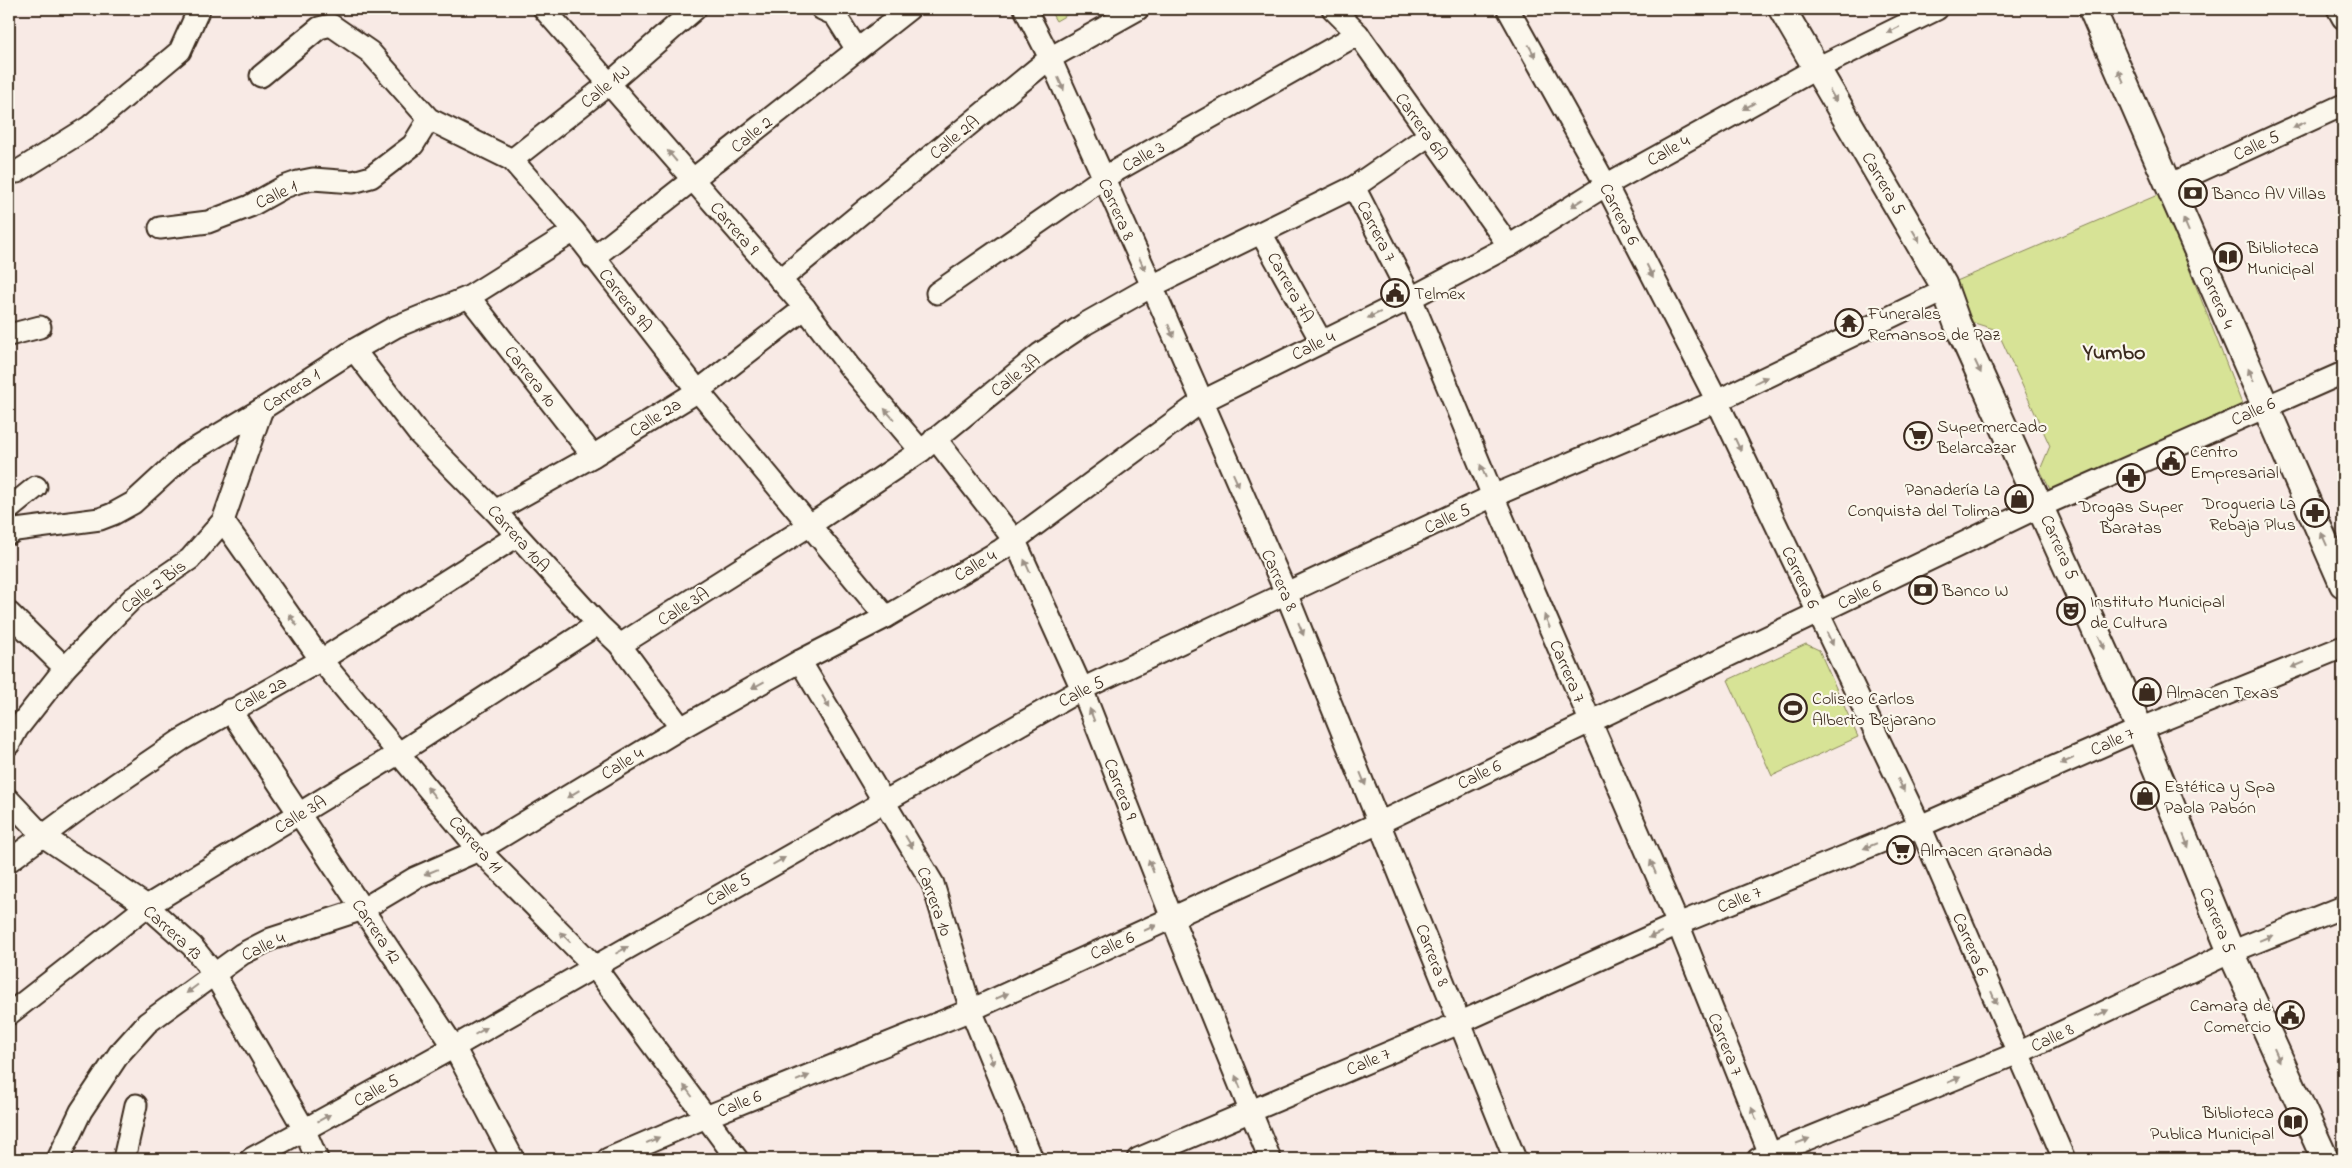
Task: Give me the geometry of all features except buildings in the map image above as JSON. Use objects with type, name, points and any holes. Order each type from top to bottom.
[{"type":"main road","name":"Carrera 5","points":[[1782,9],[1946,290],[1957,323],[2140,729],[2231,952],[2325,1159]]},
{"type":"main road","name":"Carrera 4","points":[[2092,9],[2343,584]]},
{"type":"street","points":[[17,172],[89,127],[180,51],[199,9]]},
{"type":"street","name":"Carrera 9","points":[[544,9],[805,308],[849,366],[928,445],[1016,541],[1082,690],[1249,1111],[1270,1159]]},
{"type":"street","name":"Calle 1W","points":[[512,160],[610,83],[695,9]]},
{"type":"street","points":[[822,9],[835,15],[856,48]]},
{"type":"street","name":"Calle 2","points":[[592,258],[693,180],[856,48],[909,9]]},
{"type":"street","name":"Carrera 8","points":[[1025,9],[1050,58],[1152,286],[1286,593],[1381,822],[1459,1023],[1515,1159]]},
{"type":"street","name":"Calle 2A","points":[[780,280],[1050,58],[1138,9]]},
{"type":"street","name":"Carrera 6A","points":[[1332,9],[1358,34],[1428,136],[1509,246]]},
{"type":"street","name":"Carrera 6","points":[[1508,9],[1606,185],[1717,401],[1920,826],[2064,1159]]},
{"type":"street","name":"Calle 4","points":[[58,1159],[81,1111],[119,1054],[147,1023],[213,972],[242,954],[271,939],[362,909],[415,878],[479,850],[681,728],[800,661],[886,617],[1016,541],[1201,402],[1411,298],[1509,246],[1606,185],[1817,68],[1937,9]]},
{"type":"street","points":[[2338,9],[2343,18]]},
{"type":"street","name":"Carrera 9A","points":[[261,76],[319,28],[331,25],[370,52],[429,119],[512,160],[574,231],[592,258],[698,391],[886,617]]},
{"type":"street","name":"Calle 3","points":[[937,293],[1103,178],[1358,34]]},
{"type":"street","name":"Calle 5","points":[[2169,185],[2343,105]]},
{"type":"street","name":"Calle 1","points":[[160,228],[208,222],[250,206],[284,187],[298,182],[314,179],[353,182],[371,177],[413,145],[429,119]]},
{"type":"street","name":"Calle 3A","points":[[620,645],[810,526],[928,445],[1040,354],[1085,324],[1152,286],[1354,187],[1428,136]]},
{"type":"street","name":"Carrera 7","points":[[1354,187],[1411,298],[1678,924],[1767,1157]]},
{"type":"street","name":"Carrera 1","points":[[9,534],[16,530],[100,519],[114,514],[133,503],[185,455],[262,409],[354,350],[395,327],[469,297],[574,231]]},
{"type":"street","name":"Carrera 7A","points":[[1261,233],[1321,341]]},
{"type":"street","name":"Calle 5","points":[[251,1159],[454,1047],[884,800],[1082,690],[1494,496],[1717,401],[1946,290]]},
{"type":"street","name":"Carrera 10","points":[[469,297],[593,456]]},
{"type":"street","name":"Calle 2a","points":[[495,511],[593,456],[698,391],[805,308]]},
{"type":"street","points":[[9,335],[40,327]]},
{"type":"street","name":"Carrera 10A","points":[[354,350],[419,434],[495,511],[598,624],[620,645],[681,728]]},
{"type":"street","name":"Calle 6","points":[[608,1159],[706,1117],[971,1010],[1381,822],[2041,506],[2264,406],[2343,373]]},
{"type":"street","name":"Calle 2 Bis","points":[[11,732],[65,668],[133,598],[190,558],[223,521],[262,409]]},
{"type":"street","points":[[9,509],[36,487]]},
{"type":"street","name":"Carrera 11","points":[[223,521],[321,660],[479,850],[594,966],[737,1159]]},
{"type":"street","name":"Calle 2a","points":[[9,861],[181,740],[230,710],[321,660],[517,536]]},
{"type":"street","points":[[9,613],[65,668]]},
{"type":"street","name":"Calle 3A","points":[[9,1014],[146,906],[300,815],[598,624]]},
{"type":"street","name":"Calle 7","points":[[1138,1159],[1459,1023],[1678,924],[1920,826],[2140,729],[2343,647]]},
{"type":"street","name":"Carrera 10","points":[[800,661],[933,884],[971,1010],[1032,1159]]},
{"type":"street","name":"Carrera 12","points":[[230,710],[454,1047],[513,1159]]},
{"type":"street","name":"Carrera 13","points":[[9,800],[44,836],[146,906],[192,946],[213,972],[304,1130],[317,1159]]},
{"type":"street","name":"Calle 8","points":[[1767,1157],[2018,1053],[2231,952],[2343,907]]},
{"type":"street","points":[[124,1159],[136,1105]]},
{"type":"green space","points":[[1049,9],[1077,9],[1056,21]]},
{"type":"green space","points":[[2160,194],[2242,404],[2051,491],[2040,470],[2050,446],[1997,330],[1971,322],[1952,283]]},
{"type":"green space","name":"Coliseo Carlos Alberto Bejarano","points":[[1806,644],[1819,650],[1858,737],[1772,776],[1728,680]]},
{"type":"place","name":"Banco AV Villas","points":[[2193,193]]},
{"type":"place","name":"Biblioteca Municipal","points":[[2228,257]]},
{"type":"place","name":"Telmex","points":[[1395,293]]},
{"type":"place","name":"Funerales Remansos de Paz","points":[[1849,323]]},
{"type":"place","name":"Supermercado Belarcazar","points":[[1918,436]]},
{"type":"place","name":"Centro Empresarial","points":[[2171,461]]},
{"type":"place","name":"Drogas Super Baratas","points":[[2131,478]]},
{"type":"place","name":"Panadería La Conquista del Tolima","points":[[2019,499]]},
{"type":"place","name":"Drogueria La Rebaja Plus","points":[[2315,513]]},
{"type":"place","name":"Banco W","points":[[1923,590]]},
{"type":"place","name":"Instituto Municipal de Cultura","points":[[2071,611]]},
{"type":"place","name":"Almacen Texas","points":[[2147,692]]},
{"type":"place","name":"Coliseo Carlos Alberto Bejarano","points":[[1793,708]]},
{"type":"place","name":"Estética y Spa Paola Pabón","points":[[2145,796]]},
{"type":"place","name":"Almacen Granada","points":[[1901,850]]},
{"type":"place","name":"Camara de Comercio","points":[[2290,1015]]},
{"type":"place","name":"Biblioteca Publica Municipal","points":[[2293,1122]]},
{"type":"district","name":"Yumbo","points":[[2114,351]]}]
